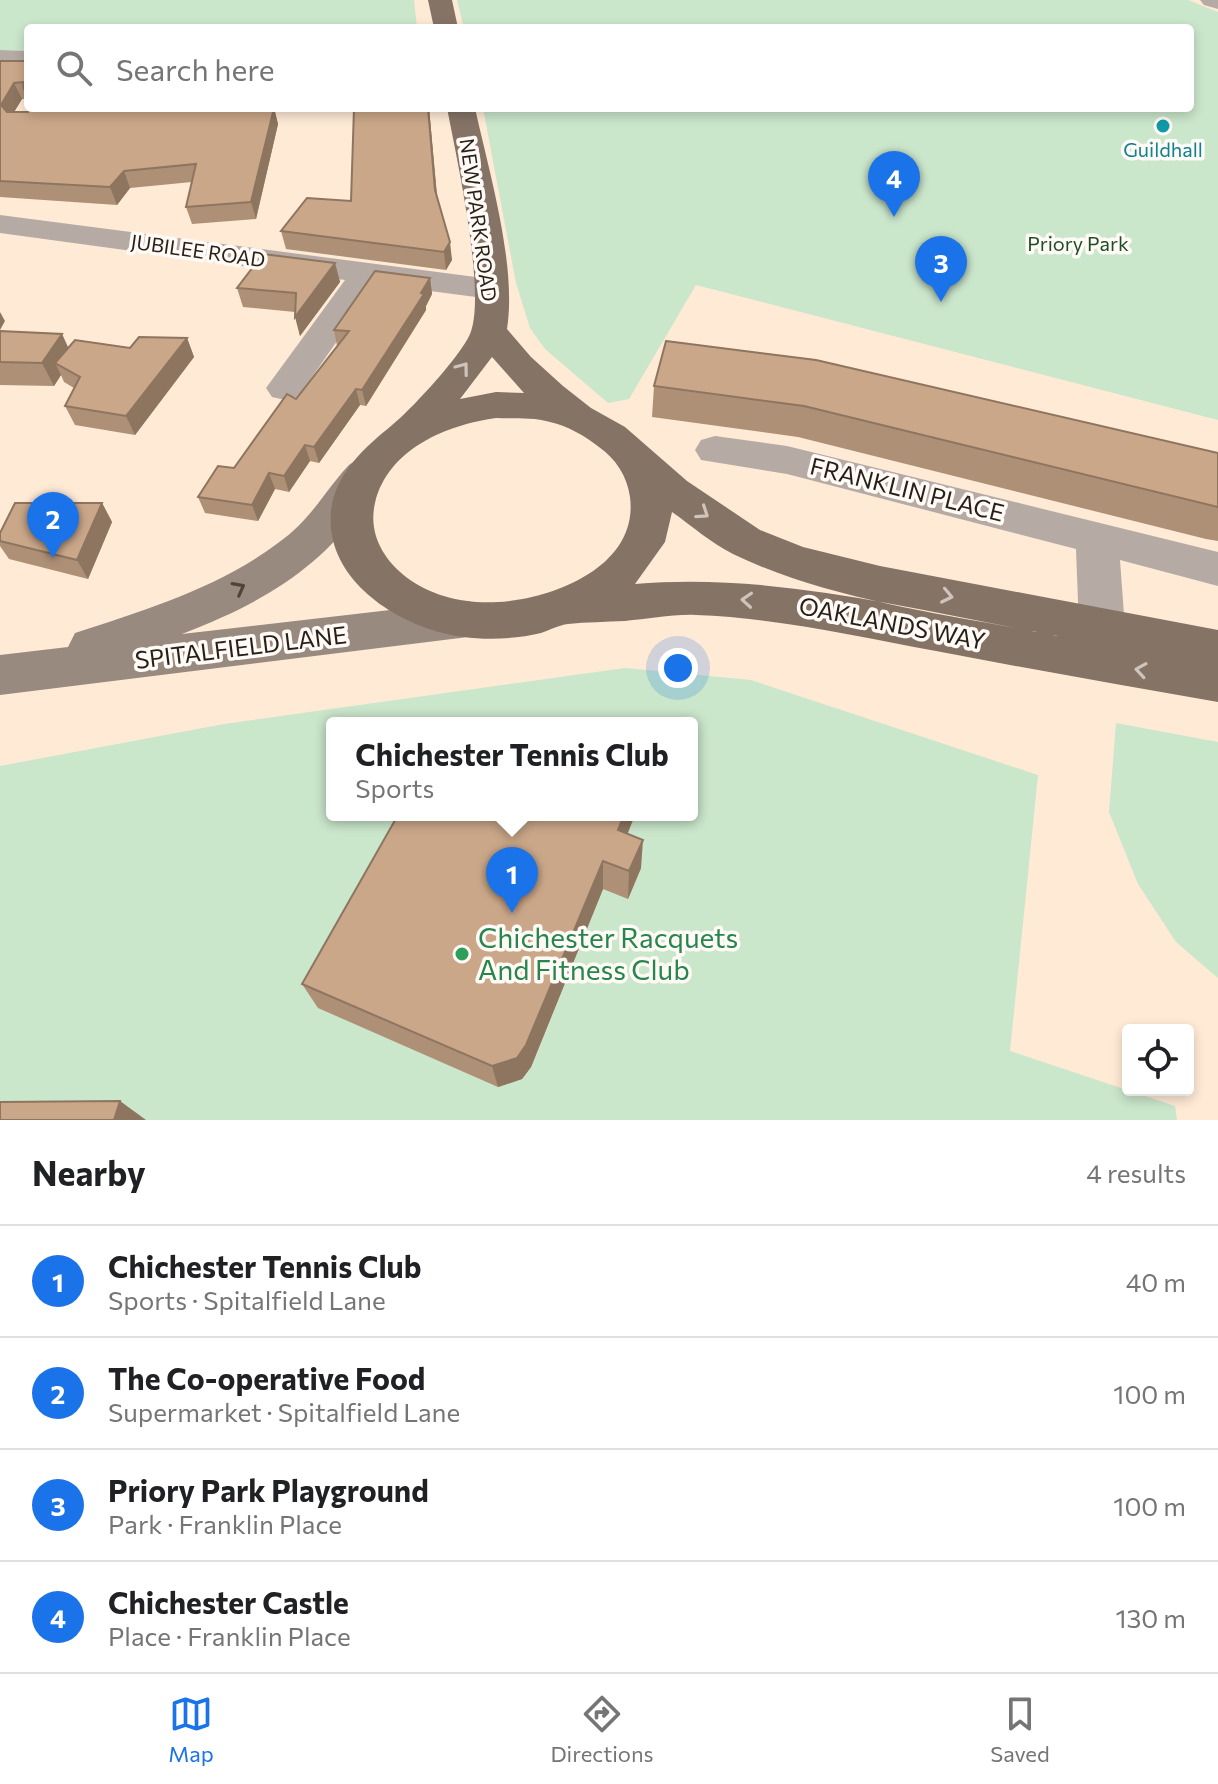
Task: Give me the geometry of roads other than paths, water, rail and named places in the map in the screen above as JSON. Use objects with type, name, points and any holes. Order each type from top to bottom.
[{"type":"main road","points":[[440,0],[445,24]]},
{"type":"main road","name":"NEW PARK ROAD","points":[[394,442],[436,404],[490,331],[491,289],[462,112]]},
{"type":"main road","name":"NEW PARK ROAD","points":[[490,331],[511,360],[546,394],[607,433]]},
{"type":"main road","points":[[496,405],[539,407],[607,433],[642,468],[651,496],[651,516],[646,536],[636,555],[611,581],[563,608],[516,620],[468,619],[424,609],[399,597],[379,581],[358,554],[352,534],[351,513],[355,493],[365,473],[394,442],[439,418],[496,405]]},
{"type":"main road","name":"OAKLANDS WAY","points":[[607,433],[672,491],[745,541],[767,551],[880,583],[1218,649]]},
{"type":"main road","name":"SPITALFIELD LANE","points":[[7,675],[132,635],[218,599],[271,571],[321,531],[365,473]]},
{"type":"main road","name":"OAKLANDS WAY","points":[[563,608],[692,597],[779,603],[1218,682]]},
{"type":"main road","name":"SPITALFIELD LANE","points":[[7,675],[468,619]]},
{"type":"street","points":[[1212,0],[1218,2]]},
{"type":"street","points":[[0,58],[24,59]]},
{"type":"street","name":"JUBILEE ROAD","points":[[0,224],[366,275],[491,289]]},
{"type":"street","points":[[285,388],[366,275]]},
{"type":"street","name":"FRANKLIN PLACE","points":[[715,450],[787,460],[1218,569]]},
{"type":"street","points":[[1097,538],[1102,628]]},
{"type":"place","name":"Guildhall","points":[[1163,126]]},
{"type":"place","name":"Chichester Castle","points":[[894,217]]},
{"type":"place","name":"Priory Park Playground","points":[[941,302]]},
{"type":"place","name":"The Co-operative Food","points":[[53,558]]},
{"type":"place","name":"Chichester Tennis Club","points":[[512,913]]},
{"type":"place","name":"Chichester Racquets And Fitness Club","points":[[462,954]]},
{"type":"park label","name":"Priory Park","points":[[1078,244]]}]
